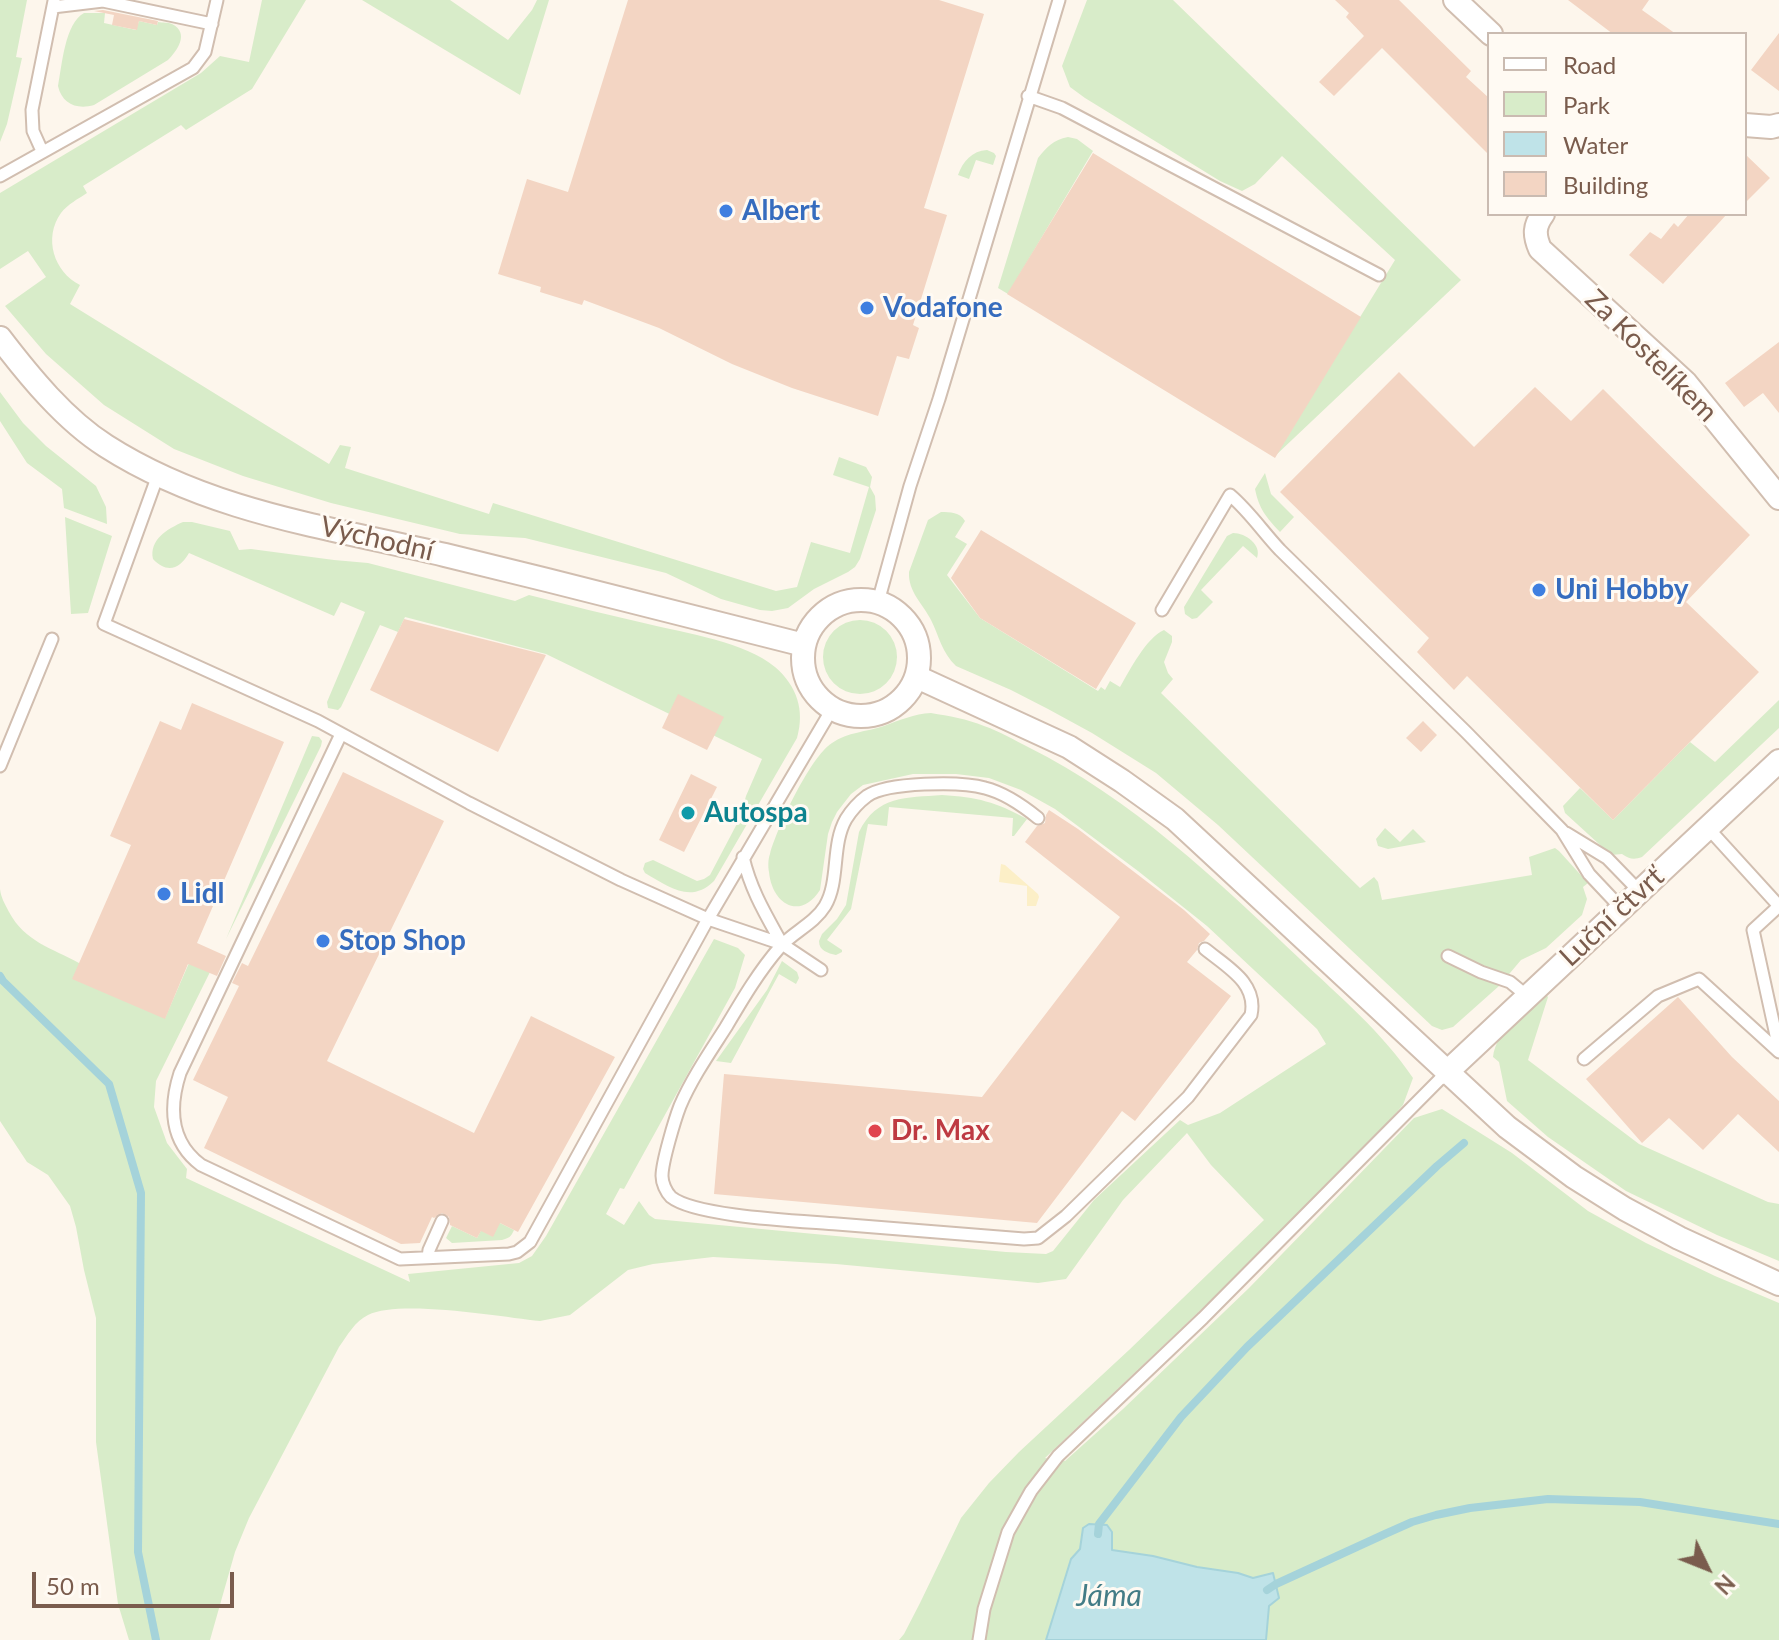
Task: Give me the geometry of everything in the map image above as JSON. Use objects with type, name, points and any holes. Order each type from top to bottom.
[{"type":"street","points":[[1455,0],[1489,32]]},
{"type":"street","points":[[1747,125],[1779,125]]},
{"type":"street","name":"Za Kostelíkem","points":[[1542,216],[1535,231],[1540,249],[1685,382],[1779,498]]},
{"type":"street","name":"Východní","points":[[0,338],[21,366],[66,413],[104,445],[158,475],[204,495],[254,512],[445,555],[804,645]]},
{"type":"street","points":[[859,599],[878,602],[890,607],[910,625],[920,650],[917,677],[909,692],[882,713],[848,715],[822,702],[808,682],[804,670],[804,645],[812,627],[832,608],[859,599]]},
{"type":"street","points":[[917,677],[1069,747],[1122,781],[1164,811],[1242,881],[1507,1127],[1574,1177],[1625,1209],[1679,1238],[1779,1284]]},
{"type":"street","name":"Luční čtvrť","points":[[1446,1073],[1779,761]]},
{"type":"lane","points":[[0,176],[193,68],[205,52],[217,0]]},
{"type":"lane","points":[[878,602],[910,486],[1059,0]]},
{"type":"lane","points":[[42,151],[33,131],[32,110],[53,4],[103,1],[212,24]]},
{"type":"lane","points":[[1028,96],[1062,108],[1379,275]]},
{"type":"lane","points":[[158,475],[104,624],[310,717],[578,859],[708,919],[782,944],[821,970]]},
{"type":"lane","points":[[1162,610],[1230,495],[1280,550],[1562,830],[1589,874],[1621,908]]},
{"type":"lane","points":[[0,766],[52,639]]},
{"type":"lane","points":[[341,734],[180,1073],[172,1118],[176,1131],[186,1151],[201,1165],[400,1259],[509,1254],[530,1242],[743,857],[832,709]]},
{"type":"lane","points":[[1038,818],[1007,797],[986,788],[963,784],[915,785],[882,790],[867,796],[840,832],[826,905],[815,918],[782,944],[740,1003],[680,1106],[661,1176],[666,1192],[686,1205],[706,1210],[1038,1238],[1066,1216],[1188,1097],[1251,1015],[1251,994],[1242,978],[1205,949]]},
{"type":"lane","points":[[1708,828],[1779,906],[1753,930],[1779,1050]]},
{"type":"lane","points":[[1562,830],[1607,858],[1639,891]]},
{"type":"lane","points":[[743,857],[756,898],[782,944]]},
{"type":"lane","points":[[1448,956],[1510,982],[1527,996]]},
{"type":"lane","points":[[1584,1059],[1658,996],[1699,979],[1779,1050]]},
{"type":"lane","points":[[979,1640],[984,1609],[1008,1532],[1031,1491],[1058,1456],[1214,1307],[1446,1073]]},
{"type":"lane","points":[[428,1257],[442,1221]]},
{"type":"green space","points":[[0,0],[27,0],[16,57],[22,58],[0,142]]},
{"type":"green space","points":[[262,0],[306,0],[252,89],[186,130],[181,125],[83,186],[87,193],[61,213],[52,243],[64,272],[80,285],[70,304],[329,464],[340,445],[351,447],[345,468],[489,514],[493,503],[776,591],[797,587],[811,542],[850,553],[869,487],[833,475],[839,457],[866,467],[872,477],[870,487],[875,496],[876,510],[855,567],[814,589],[788,608],[760,610],[721,599],[666,573],[525,538],[460,534],[331,503],[243,476],[174,449],[104,405],[46,354],[5,306],[46,277],[28,251],[0,269],[0,193],[201,73],[220,56],[249,62]]},
{"type":"green space","points":[[362,0],[450,0],[508,40],[537,0],[549,0],[520,95]]},
{"type":"green space","points":[[1087,0],[1173,0],[1461,280],[1275,456],[1395,260],[1282,156],[1255,184],[1242,191],[1220,181],[1070,87],[1062,66]]},
{"type":"green space","points":[[84,13],[105,13],[104,23],[136,30],[139,21],[157,25],[158,22],[170,23],[180,32],[180,42],[168,60],[94,105],[76,106],[63,97],[58,86],[68,35]]},
{"type":"green space","points":[[1068,137],[1077,139],[1093,151],[1008,294],[998,288],[1038,158],[1051,144]]},
{"type":"green space","points":[[987,150],[996,156],[993,165],[976,160],[969,179],[958,175],[969,158]]},
{"type":"green space","points":[[0,392],[23,423],[46,446],[96,486],[106,507],[107,524],[64,508],[62,489],[27,463],[0,421]]},
{"type":"green space","points":[[1265,473],[1271,494],[1294,517],[1280,532],[1264,512],[1255,489]]},
{"type":"green space","points":[[941,512],[958,514],[965,521],[955,537],[967,544],[947,575],[980,618],[1098,691],[1101,687],[1105,690],[1110,681],[1120,687],[1139,655],[1157,634],[1164,630],[1172,636],[1164,662],[1173,679],[1161,693],[1360,888],[1374,877],[1382,900],[1532,875],[1529,857],[1555,848],[1588,883],[1583,887],[1587,899],[1582,915],[1546,948],[1521,960],[1499,986],[1453,1027],[1442,1030],[1432,1026],[1218,825],[1156,773],[1092,733],[951,661],[909,579],[928,520]]},
{"type":"green space","points":[[65,517],[112,536],[88,613],[71,614]]},
{"type":"green space","points":[[183,522],[230,531],[239,550],[368,563],[515,601],[529,595],[732,645],[762,658],[789,682],[799,708],[797,738],[714,881],[697,891],[680,891],[645,873],[645,863],[653,860],[697,881],[710,875],[740,818],[762,759],[546,654],[405,617],[398,632],[380,625],[341,707],[338,710],[328,708],[327,702],[365,612],[341,602],[334,616],[189,553],[177,566],[163,567],[153,559],[154,546],[165,532]]},
{"type":"green space","points":[[1233,533],[1243,535],[1255,544],[1257,558],[1243,546],[1201,590],[1213,602],[1192,619],[1185,614],[1184,607],[1227,536]]},
{"type":"green space","points":[[853,620],[867,620],[881,626],[891,636],[897,657],[891,678],[881,688],[867,694],[853,694],[839,688],[829,678],[823,664],[823,650],[829,636],[839,626]]},
{"type":"green space","points":[[1779,700],[1779,728],[1642,857],[1634,859],[1622,854],[1611,855],[1565,813],[1563,806],[1580,788],[1613,820],[1690,742],[1715,762]]},
{"type":"green space","points":[[931,713],[990,728],[1066,768],[1138,816],[1205,871],[1345,1001],[1374,1030],[1413,1078],[1403,1105],[1360,1153],[1045,1458],[1065,1461],[1249,1288],[1414,1118],[1442,1109],[1512,1153],[1588,1211],[1646,1243],[1779,1303],[1779,1640],[1266,1640],[1272,1573],[1253,1578],[1111,1550],[1107,1525],[1089,1524],[1083,1531],[1080,1549],[1071,1560],[1046,1640],[899,1640],[961,1518],[989,1483],[1264,1220],[1211,1165],[1187,1133],[1123,1200],[1066,1279],[1038,1283],[836,1264],[713,1257],[628,1270],[570,1315],[540,1321],[426,1309],[383,1310],[368,1315],[355,1325],[339,1347],[249,1518],[235,1552],[210,1640],[129,1640],[118,1604],[96,1442],[96,1318],[76,1227],[70,1206],[48,1175],[27,1162],[0,1121],[0,889],[9,912],[23,931],[165,1018],[189,963],[210,972],[156,1081],[154,1107],[167,1143],[187,1169],[186,1178],[410,1282],[408,1274],[519,1263],[532,1256],[714,939],[738,948],[745,955],[735,988],[624,1189],[620,1188],[606,1214],[624,1225],[639,1201],[655,1219],[1046,1254],[1053,1251],[1094,1200],[1180,1120],[1188,1125],[1220,1113],[1326,1044],[1317,1029],[1207,926],[1138,871],[1055,809],[1021,790],[989,778],[913,774],[863,785],[851,794],[832,822],[820,890],[804,905],[788,905],[781,900],[771,883],[769,856],[795,794],[823,751],[844,737]]},
{"type":"green space","points":[[312,736],[319,737],[321,746],[226,939]]},
{"type":"green space","points":[[942,795],[986,801],[1027,819],[1012,836],[1013,818],[889,807],[887,826],[868,824],[851,909],[827,940],[842,952],[836,955],[822,949],[819,941],[822,934],[846,905],[859,832],[866,820],[874,811],[894,801]]},
{"type":"green space","points":[[1385,828],[1400,842],[1413,829],[1426,842],[1388,849],[1378,846],[1376,839]]},
{"type":"green space","points":[[782,961],[797,972],[799,978],[796,984],[779,974],[731,1063],[716,1061],[767,990]]},
{"type":"green space","points":[[1545,993],[1548,997],[1528,1060],[1639,1144],[1768,1202],[1779,1204],[1779,1261],[1626,1191],[1548,1137],[1507,1101],[1499,1062],[1493,1057],[1495,1047],[1513,1022]]},
{"type":"green space","points":[[488,1217],[514,1230],[511,1236],[502,1240],[452,1243],[446,1238],[452,1226],[477,1238]]},
{"type":"sand","points":[[1001,864],[1038,894],[1036,906],[1027,906],[1027,886],[999,882]]},
{"type":"water","name":"Jáma","points":[[1089,1524],[1107,1525],[1112,1532],[1112,1550],[1253,1578],[1273,1573],[1279,1598],[1269,1606],[1266,1640],[1046,1640],[1071,1559],[1080,1549],[1083,1528]]},
{"type":"building","name":"Albert","points":[[628,0],[939,0],[984,14],[924,208],[947,215],[913,325],[919,328],[909,359],[897,356],[878,416],[792,388],[732,364],[659,328],[584,300],[582,305],[540,292],[541,287],[498,274],[527,179],[568,192]]},
{"type":"building","points":[[1335,0],[1399,0],[1471,71],[1466,77],[1487,96],[1487,153],[1382,48],[1334,96],[1319,82],[1364,36],[1346,17],[1349,13]]},
{"type":"building","points":[[1568,0],[1649,0],[1642,10],[1673,32],[1610,32]]},
{"type":"building","points":[[94,11],[158,21],[157,25],[139,21],[137,30],[112,25],[114,15]]},
{"type":"building","points":[[1779,33],[1779,91],[1751,70]]},
{"type":"building","points":[[1093,153],[1361,317],[1275,458],[1007,294]]},
{"type":"building","points":[[1747,156],[1770,178],[1747,201]]},
{"type":"building","points":[[1687,216],[1725,216],[1663,284],[1629,255],[1650,232],[1661,239],[1674,223],[1678,227]]},
{"type":"building","points":[[1779,342],[1779,413],[1763,393],[1744,407],[1725,383]]},
{"type":"building","name":"Uni Hobby","points":[[1399,372],[1474,447],[1535,387],[1571,421],[1603,389],[1750,535],[1686,602],[1759,672],[1613,820],[1467,676],[1454,690],[1417,652],[1429,638],[1280,492]]},
{"type":"building","points":[[981,530],[1136,623],[1096,689],[980,618],[951,578]]},
{"type":"building","points":[[404,619],[546,655],[498,752],[370,690]]},
{"type":"building","points":[[678,694],[724,717],[707,750],[662,728]]},
{"type":"building","name":"Lidl","points":[[192,703],[284,742],[197,943],[226,956],[217,976],[188,964],[165,1019],[72,979],[131,845],[110,836],[160,721],[181,730]]},
{"type":"building","points":[[1423,721],[1437,735],[1421,752],[1406,738]]},
{"type":"building","name":"Stop Shop","points":[[343,772],[444,821],[327,1061],[474,1133],[531,1016],[615,1057],[518,1232],[500,1223],[493,1237],[481,1231],[477,1238],[450,1225],[449,1217],[442,1213],[432,1217],[420,1243],[401,1244],[204,1148],[228,1097],[193,1080],[239,986],[232,983],[242,963],[248,966]]},
{"type":"building","name":"Autospa","points":[[691,774],[717,787],[684,852],[659,840]]},
{"type":"building","points":[[1049,810],[1184,910],[1210,934],[1199,943],[1187,962],[1231,996],[1135,1121],[1122,1111],[1037,1223],[714,1194],[724,1074],[982,1097],[1120,917],[1025,842],[1037,826],[1045,823]]},
{"type":"building","points":[[1678,997],[1732,1057],[1779,1101],[1779,1152],[1738,1114],[1703,1150],[1669,1118],[1642,1143],[1586,1079]]},
{"type":"waterway","points":[[0,976],[109,1084],[141,1193],[138,1552],[156,1640]]},
{"type":"waterway","points":[[1098,1534],[1099,1524],[1181,1417],[1247,1347],[1464,1143]]},
{"type":"waterway","points":[[1267,1590],[1412,1522],[1470,1508],[1548,1499],[1640,1502],[1779,1524]]},
{"type":"place","name":"Albert","points":[[726,211]]},
{"type":"place","name":"Vodafone","points":[[867,308]]},
{"type":"place","name":"Uni Hobby","points":[[1539,590]]},
{"type":"place","name":"Autospa","points":[[688,813]]},
{"type":"place","name":"Lidl","points":[[164,894]]},
{"type":"place","name":"Stop Shop","points":[[323,941]]},
{"type":"place","name":"Dr. Max","points":[[875,1131]]}]
